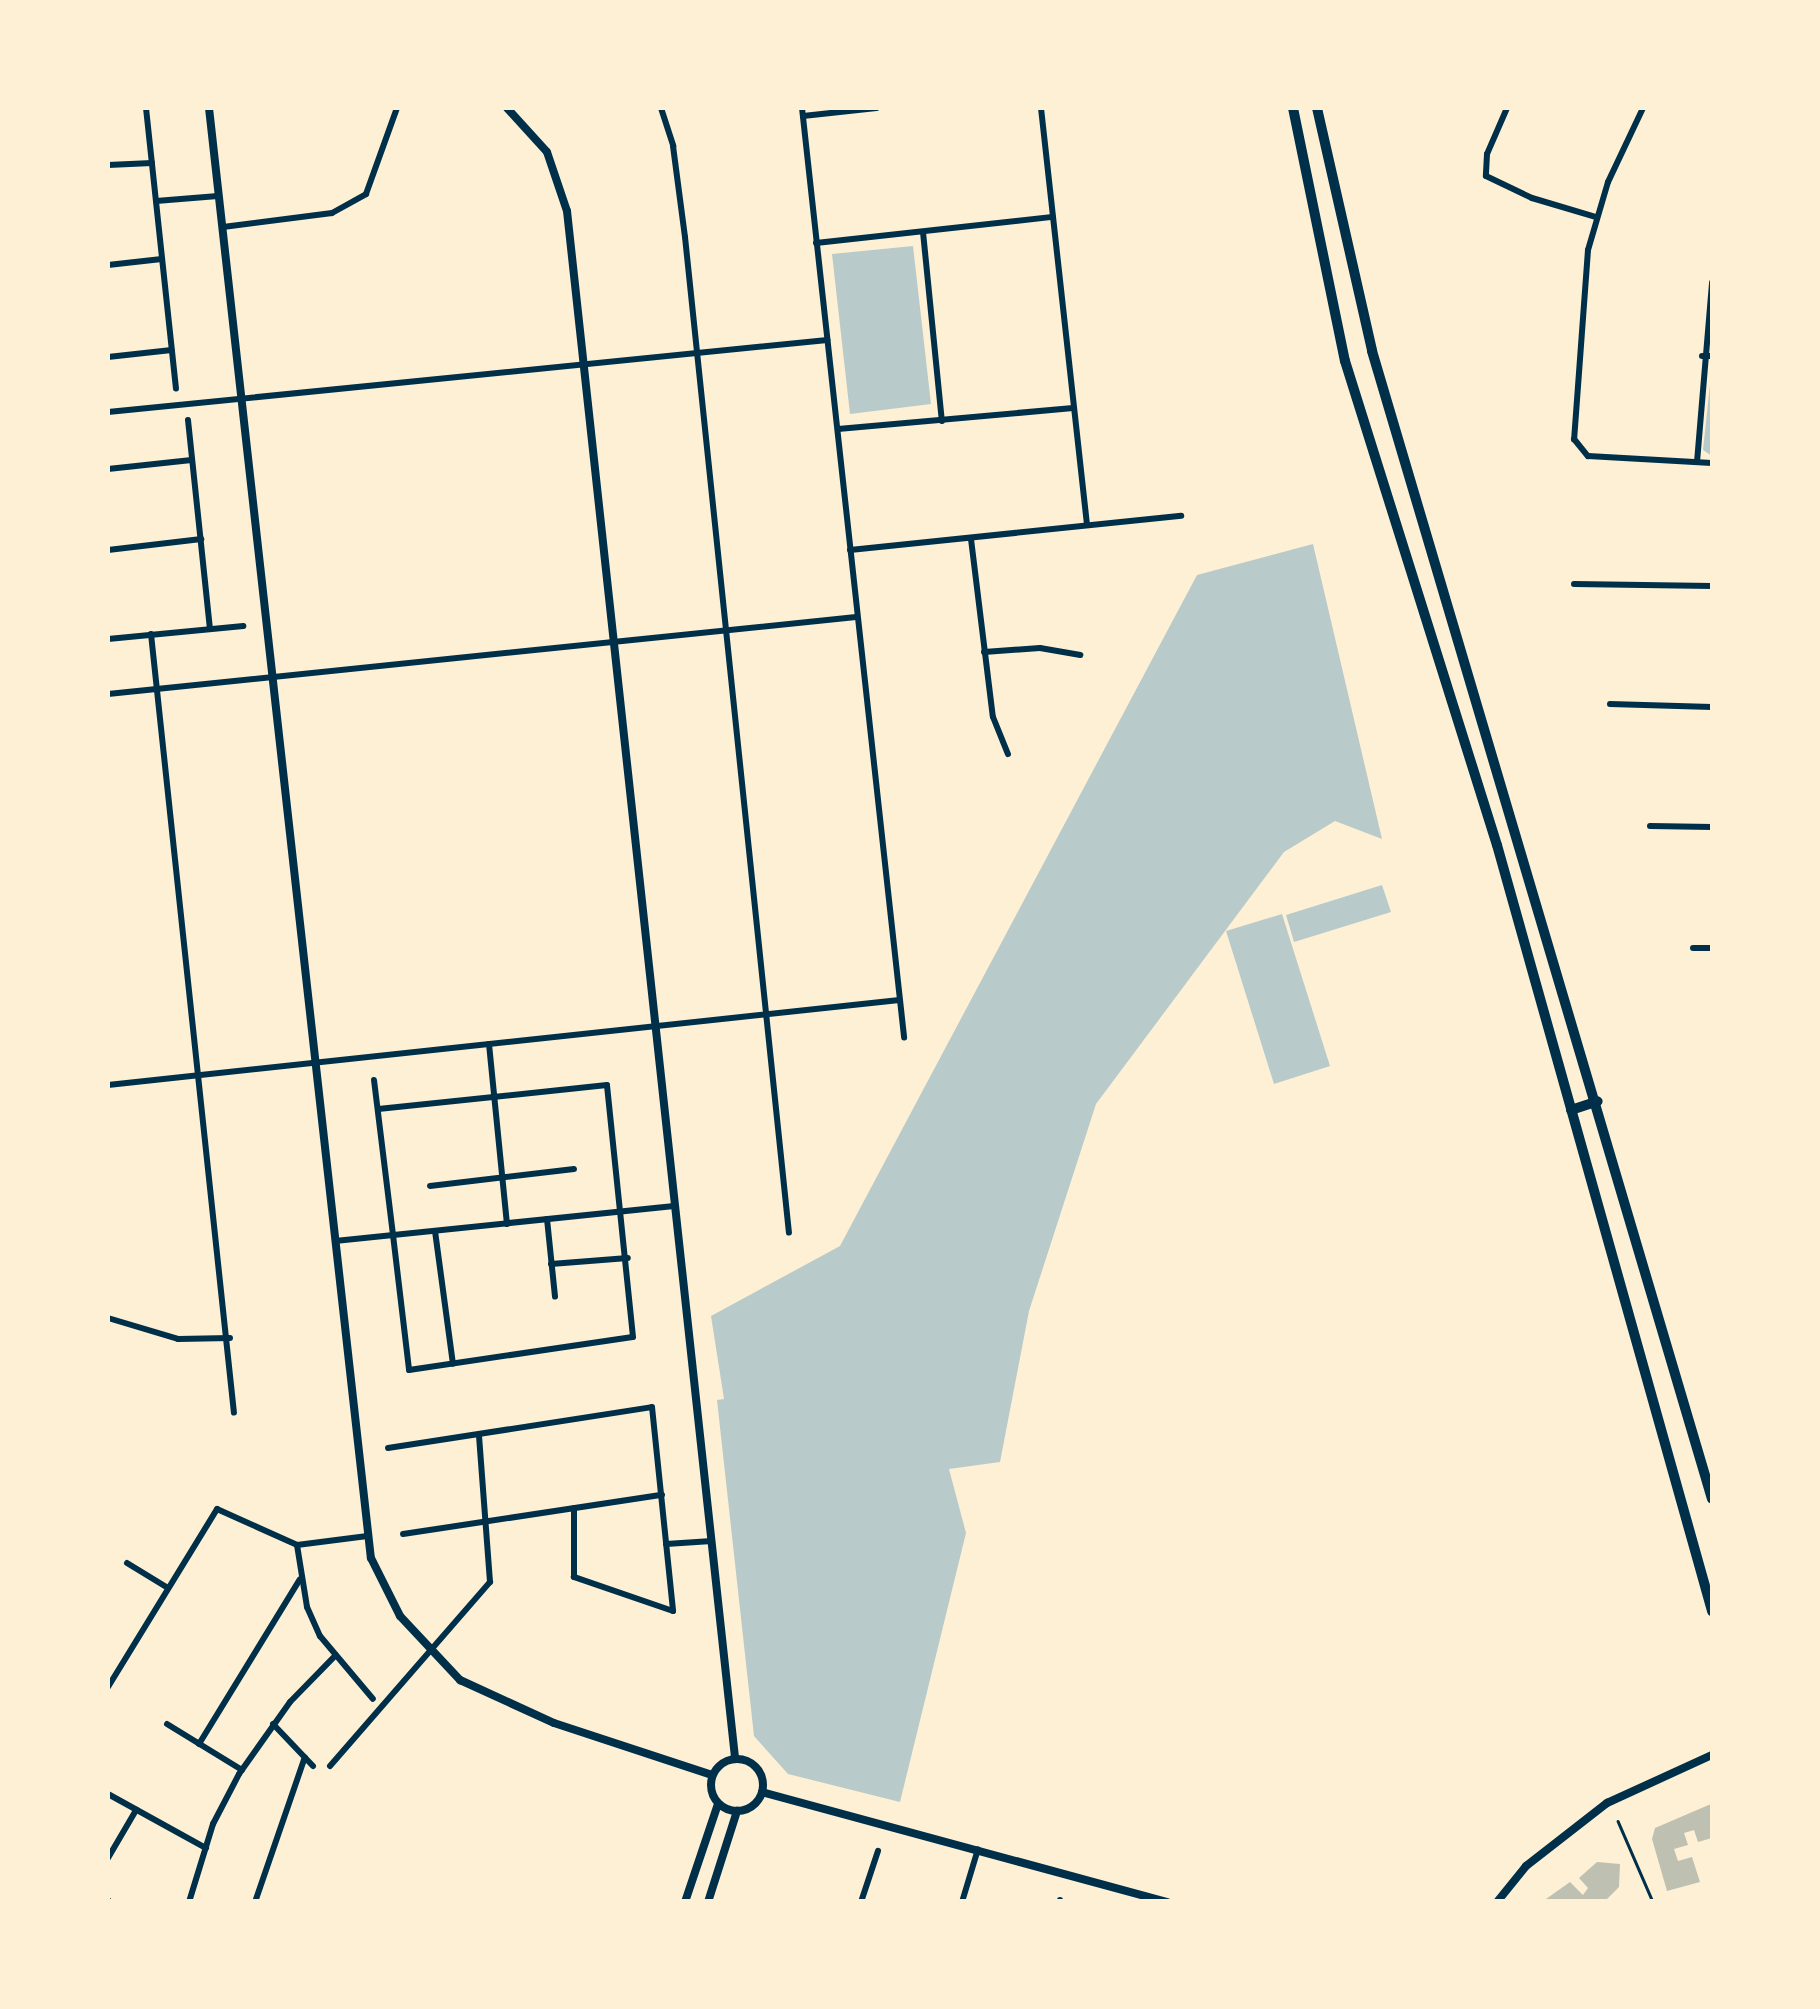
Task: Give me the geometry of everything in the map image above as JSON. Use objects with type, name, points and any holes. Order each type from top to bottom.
[{"type":"main road","points":[[1293,108],[1345,361],[1497,845],[1712,1611]]},
{"type":"main road","points":[[1317,108],[1372,351],[1598,1101],[1712,1500]]},
{"type":"main road","points":[[1571,1110],[1598,1101]]},
{"type":"street","points":[[146,108],[176,388]]},
{"type":"street","points":[[209,108],[246,400],[269,677],[368,1536],[385,1592],[431,1655],[506,1705],[712,1775]]},
{"type":"street","points":[[223,227],[332,213],[366,194],[397,108]]},
{"type":"street","points":[[507,108],[541,142],[560,181],[585,366],[736,1758]]},
{"type":"street","points":[[661,108],[678,180],[790,1233]]},
{"type":"street","points":[[876,108],[802,112],[904,1037]]},
{"type":"street","points":[[1041,108],[1087,522]]},
{"type":"street","points":[[1506,108],[1487,154],[1486,176],[1532,198],[1596,217]]},
{"type":"street","points":[[1644,108],[1596,217],[1582,299],[1577,449],[1588,456],[1712,463]]},
{"type":"street","points":[[108,165],[152,163]]},
{"type":"street","points":[[156,201],[218,196]]},
{"type":"street","points":[[816,244],[1052,217]]},
{"type":"street","points":[[923,232],[942,421]]},
{"type":"street","points":[[108,265],[162,260]]},
{"type":"street","points":[[1697,462],[1702,356],[1712,283]]},
{"type":"street","points":[[108,412],[827,340]]},
{"type":"street","points":[[108,357],[172,350]]},
{"type":"street","points":[[1702,356],[1712,356]]},
{"type":"street","points":[[838,429],[1072,408]]},
{"type":"street","points":[[188,420],[210,628]]},
{"type":"street","points":[[108,469],[192,460]]},
{"type":"street","points":[[850,550],[972,539],[1087,522],[1181,516]]},
{"type":"street","points":[[108,550],[201,539]]},
{"type":"street","points":[[972,539],[993,716],[1008,754]]},
{"type":"street","points":[[1574,584],[1712,586]]},
{"type":"street","points":[[108,694],[856,617]]},
{"type":"street","points":[[108,639],[243,626]]},
{"type":"street","points":[[151,634],[230,1338],[234,1413]]},
{"type":"street","points":[[984,652],[1040,648],[1080,655]]},
{"type":"street","points":[[1610,704],[1712,706]]},
{"type":"street","points":[[1650,826],[1712,827]]},
{"type":"street","points":[[1693,948],[1712,948]]},
{"type":"street","points":[[108,1085],[899,1000]]},
{"type":"street","points":[[489,1044],[508,1224]]},
{"type":"street","points":[[374,1080],[409,1370],[633,1336],[628,1258],[607,1085],[378,1109]]},
{"type":"street","points":[[430,1186],[574,1169]]},
{"type":"street","points":[[335,1241],[674,1206]]},
{"type":"street","points":[[547,1220],[555,1297]]},
{"type":"street","points":[[436,1231],[453,1364]]},
{"type":"street","points":[[552,1264],[628,1258]]},
{"type":"street","points":[[108,1318],[178,1339],[230,1338]]},
{"type":"street","points":[[388,1448],[652,1408],[673,1612],[574,1577],[574,1508]]},
{"type":"street","points":[[330,1766],[431,1655],[439,1636],[493,1576],[480,1434]]},
{"type":"street","points":[[403,1534],[662,1495]]},
{"type":"street","points":[[108,1686],[217,1509],[297,1545],[368,1536]]},
{"type":"street","points":[[666,1544],[712,1541]]},
{"type":"street","points":[[297,1545],[300,1579],[333,1658],[373,1699]]},
{"type":"street","points":[[127,1563],[168,1588]]},
{"type":"street","points":[[199,1744],[300,1579]]},
{"type":"street","points":[[189,1902],[206,1848],[242,1770],[273,1724],[333,1658]]},
{"type":"street","points":[[167,1724],[242,1770]]},
{"type":"street","points":[[273,1724],[313,1766]]},
{"type":"street","points":[[1497,1902],[1526,1866],[1607,1803],[1712,1755]]},
{"type":"street","points":[[255,1902],[305,1757]]},
{"type":"street","points":[[712,1775],[736,1758]]},
{"type":"street","points":[[718,1804],[737,1812],[752,1806],[762,1792],[757,1768],[736,1758]]},
{"type":"street","points":[[686,1902],[718,1804],[712,1775]]},
{"type":"street","points":[[762,1792],[1167,1902]]},
{"type":"street","points":[[108,1794],[206,1848]]},
{"type":"street","points":[[108,1858],[136,1810]]},
{"type":"street","points":[[708,1902],[737,1812]]},
{"type":"street","points":[[962,1902],[978,1849]]},
{"type":"street","points":[[861,1902],[878,1851]]},
{"type":"lane","points":[[1618,1821],[1653,1902]]},
{"type":"shaded area","points":[[913,246],[931,404],[850,414],[832,254]]},
{"type":"shaded area","points":[[1712,366],[1712,456],[1703,450]]},
{"type":"shaded area","points":[[1313,544],[1382,839],[1335,821],[1284,852],[1096,1104],[1029,1311],[1000,1462],[949,1469],[966,1533],[900,1802],[788,1774],[754,1736],[717,1400],[724,1399],[711,1316],[840,1246],[1197,575]]},
{"type":"shaded area","points":[[1382,885],[1391,912],[1294,942],[1286,915]]},
{"type":"shaded area","points":[[1282,914],[1330,1066],[1274,1084],[1226,931]]},
{"type":"building","points":[[1711,1804],[1712,1838],[1698,1842],[1694,1830],[1684,1833],[1688,1845],[1674,1849],[1678,1861],[1692,1857],[1700,1882],[1667,1891],[1652,1839],[1655,1828]]},
{"type":"building","points":[[1597,1862],[1620,1864],[1619,1887],[1604,1902],[1546,1899],[1570,1882],[1583,1895],[1588,1888],[1579,1878]]}]
